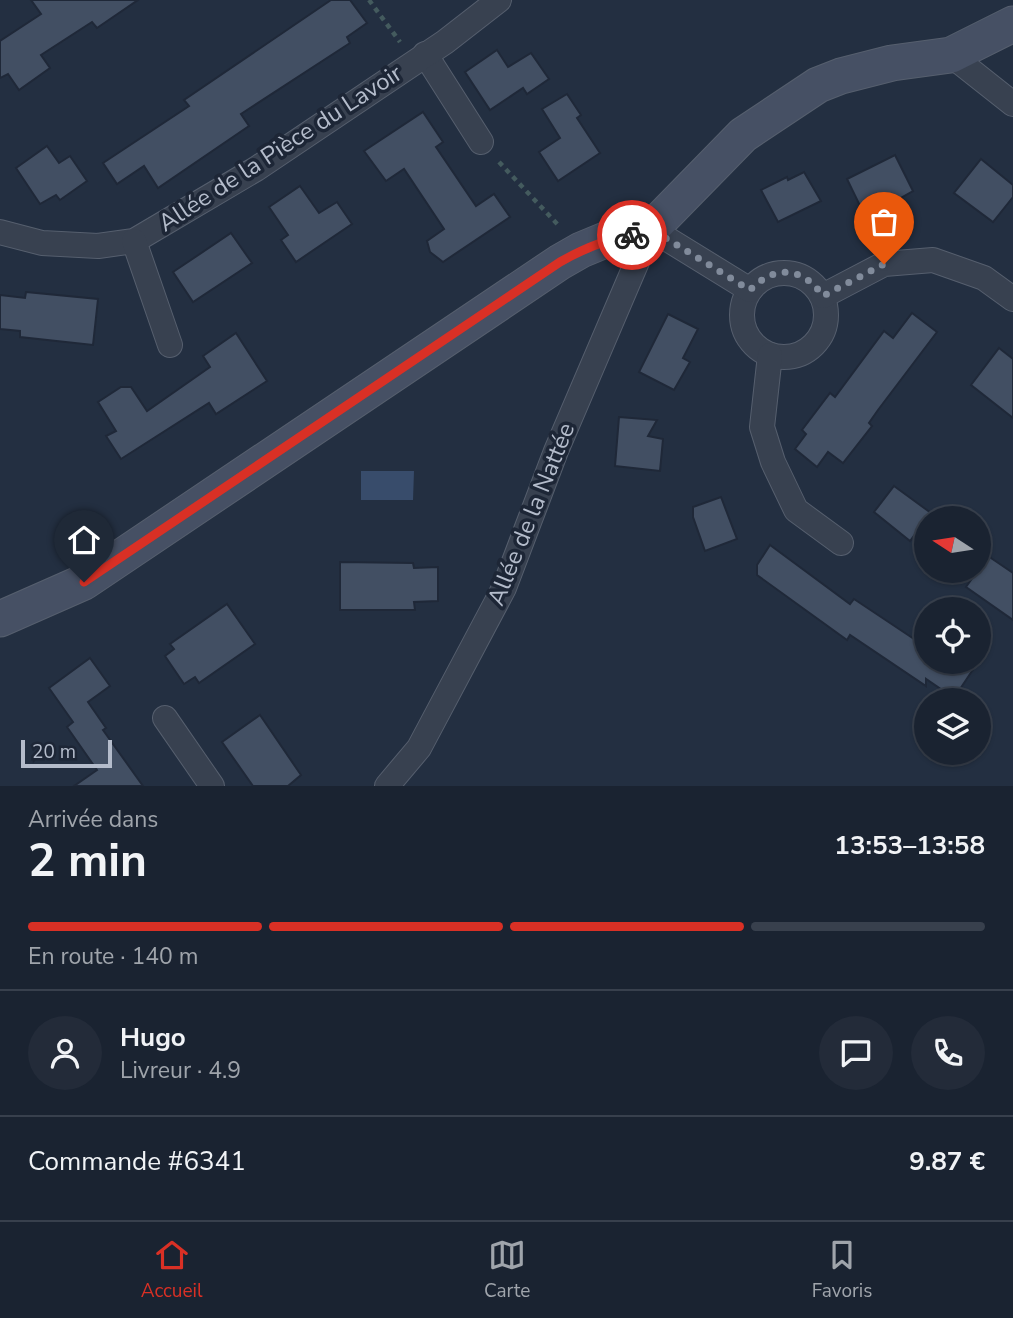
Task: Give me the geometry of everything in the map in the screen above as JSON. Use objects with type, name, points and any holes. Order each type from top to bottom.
[{"type":"street","name":"Allée de la Pièce du Lavoir","points":[[0,232],[42,243],[98,246],[134,241],[256,169],[445,42],[499,0]]},
{"type":"street","points":[[0,620],[84,582],[560,262],[610,238],[651,229],[743,135],[818,85],[892,63],[951,55],[1013,24]]},
{"type":"street","points":[[951,55],[1013,104]]},
{"type":"street","name":"Allée de la Pièce du Lavoir","points":[[420,58],[481,142]]},
{"type":"street","points":[[651,229],[750,290]]},
{"type":"street","name":"Allée de la Nattée","points":[[387,786],[419,748],[505,588],[556,452],[651,229]]},
{"type":"street","name":"Allée de la Pièce du Lavoir","points":[[134,241],[170,345]]},
{"type":"street","points":[[823,296],[884,264],[933,260],[984,278],[1013,299]]},
{"type":"street","points":[[788,272],[802,276],[814,284],[823,296],[827,310],[826,324],[816,343],[798,355],[784,358],[770,355],[758,349],[749,339],[742,314],[744,302],[760,279],[774,273],[788,272]]},
{"type":"street","points":[[770,355],[762,427],[773,463],[796,510],[841,543]]},
{"type":"street","points":[[165,718],[212,786]]},
{"type":"path","points":[[369,0],[420,58]]},
{"type":"path","points":[[481,142],[568,236],[557,247],[560,262]]},
{"type":"water","points":[[361,471],[414,471],[413,500],[361,500]]},
{"type":"building","points":[[31,0],[138,0],[97,28],[92,22],[41,55],[50,68],[19,90],[8,74],[0,78],[0,41],[41,14]]},
{"type":"building","points":[[331,0],[350,0],[367,23],[347,37],[350,43],[241,114],[249,126],[158,188],[144,166],[117,184],[103,163],[189,106],[184,100]]},
{"type":"building","points":[[497,50],[508,67],[531,53],[549,79],[527,94],[523,88],[490,110],[465,72]]},
{"type":"building","points":[[567,94],[581,115],[577,118],[600,153],[558,181],[539,152],[560,138],[542,109]]},
{"type":"building","points":[[423,112],[443,142],[436,147],[476,206],[494,194],[510,217],[443,262],[430,252],[427,241],[444,229],[404,169],[386,181],[364,151]]},
{"type":"building","points":[[47,146],[59,163],[70,156],[87,181],[60,200],[56,195],[40,204],[16,168]]},
{"type":"building","points":[[895,155],[913,191],[879,210],[877,205],[863,212],[847,179]]},
{"type":"building","points":[[981,159],[1013,185],[1013,197],[993,222],[954,193]]},
{"type":"building","points":[[804,172],[821,201],[778,222],[761,190]]},
{"type":"building","points":[[300,186],[319,213],[337,202],[352,224],[296,262],[281,240],[288,235],[269,207]]},
{"type":"building","points":[[231,233],[252,263],[193,302],[173,272]]},
{"type":"building","points":[[26,292],[98,299],[93,345],[20,337],[20,331],[0,329],[0,295],[25,298]]},
{"type":"building","points":[[912,313],[937,332],[878,410],[869,423],[872,426],[843,463],[828,452],[817,467],[795,449],[806,434],[802,430],[830,393],[835,397],[884,331],[893,338]]},
{"type":"building","points":[[668,314],[698,329],[683,358],[690,362],[674,390],[639,372]]},
{"type":"building","points":[[236,333],[267,381],[216,414],[209,403],[121,459],[106,436],[116,431],[98,402],[121,387],[131,387],[147,411],[210,367],[203,356]]},
{"type":"building","points":[[999,348],[1013,359],[1013,418],[971,385]]},
{"type":"building","points":[[619,417],[657,420],[648,436],[663,439],[660,471],[615,466]]},
{"type":"building","points":[[894,486],[921,506],[914,506],[914,536],[910,541],[874,512]]},
{"type":"building","points":[[721,497],[737,539],[705,551],[693,517],[693,507]]},
{"type":"building","points":[[770,545],[850,604],[854,599],[914,639],[914,674],[970,674],[961,688],[939,688],[926,679],[926,686],[850,635],[847,640],[757,575],[757,565]]},
{"type":"building","points":[[991,558],[1013,573],[1013,620],[991,605],[991,597],[980,597],[966,587],[969,583],[991,583]]},
{"type":"building","points":[[340,562],[413,563],[414,568],[438,567],[438,601],[414,602],[415,610],[340,610]]},
{"type":"building","points":[[227,604],[255,644],[199,683],[195,677],[184,684],[165,656],[174,649],[170,644]]},
{"type":"building","points":[[90,658],[110,686],[88,702],[106,728],[103,730],[143,786],[74,786],[97,770],[67,727],[73,722],[49,688]]},
{"type":"building","points":[[260,715],[301,775],[288,786],[253,786],[222,742]]},
{"type":"way so far","points":[[632,235],[651,229],[750,290],[760,279],[774,273],[788,272],[802,276],[814,284],[823,296],[884,264]]},
{"type":"route","points":[[84,582],[560,262],[610,238],[632,235]]}]
